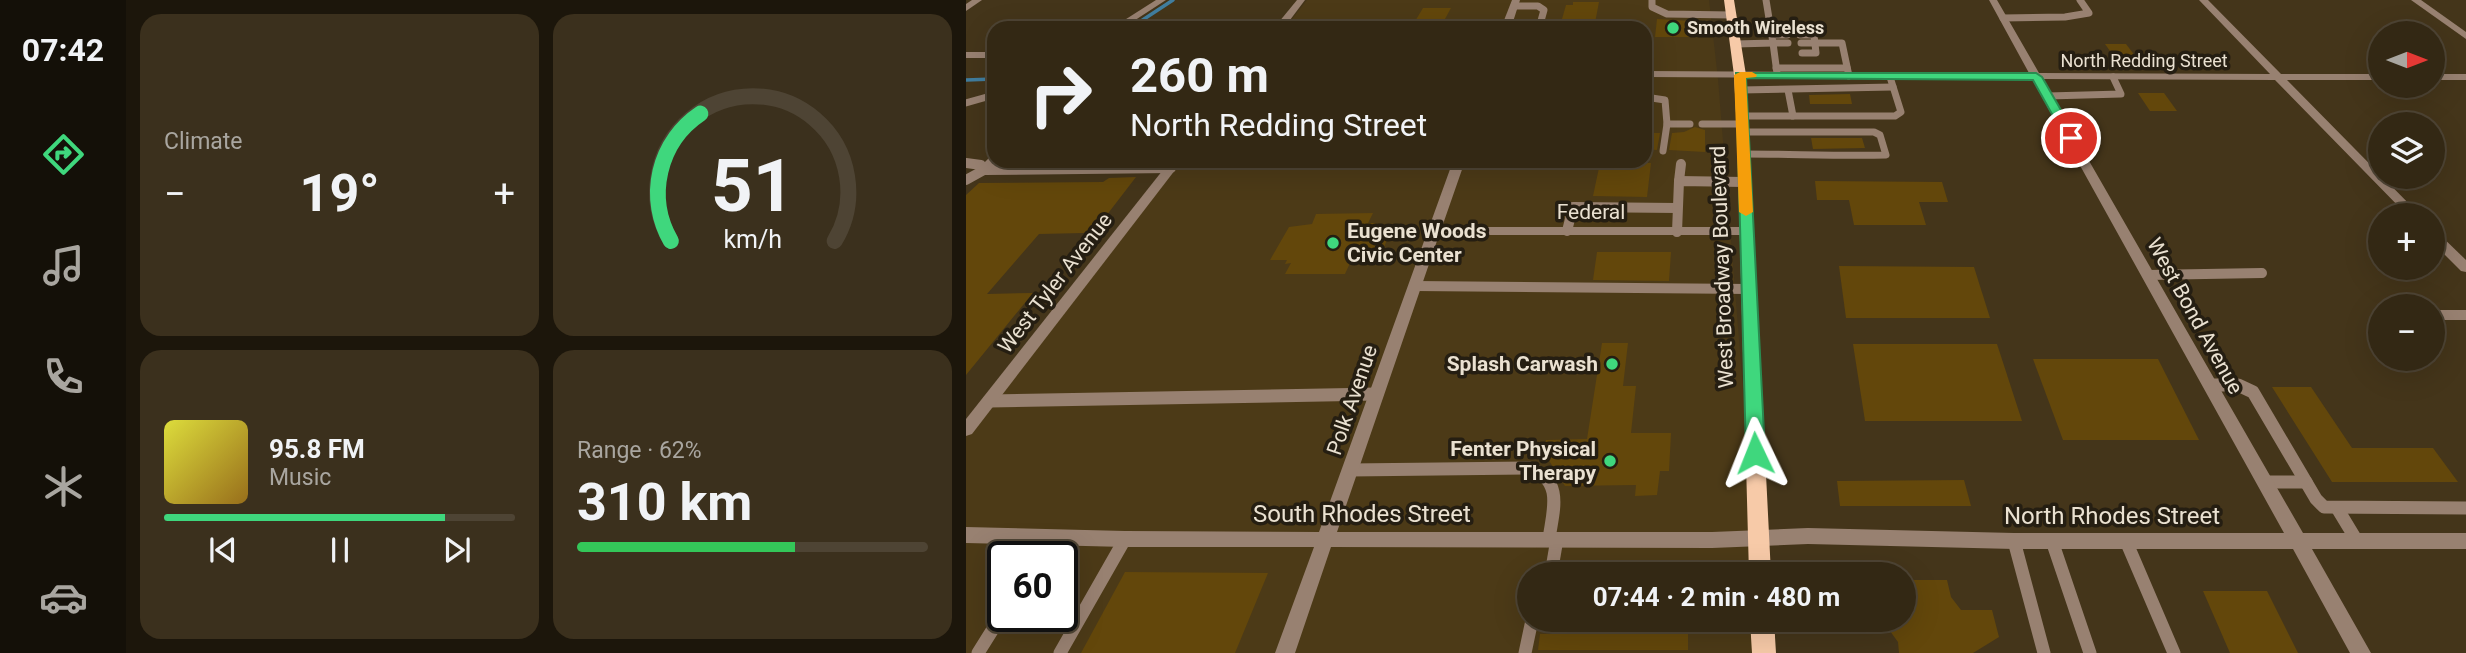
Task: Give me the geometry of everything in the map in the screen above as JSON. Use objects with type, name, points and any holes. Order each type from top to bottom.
[{"type":"main road","name":"West Broadway Boulevard","points":[[1730,7],[1741,83],[1759,562]]},
{"type":"main road","points":[[1763,632],[1764,653]]},
{"type":"street","points":[[966,8],[978,0]]},
{"type":"street","points":[[1128,21],[1162,0]]},
{"type":"street","points":[[1285,21],[1301,0]]},
{"type":"street","name":"West Bond Avenue","points":[[1993,0],[2361,653]]},
{"type":"street","points":[[2203,0],[2402,203]]},
{"type":"street","points":[[2415,0],[2466,36]]},
{"type":"street","points":[[1509,21],[1515,3]]},
{"type":"street","points":[[966,55],[987,55]]},
{"type":"street","name":"North Redding Street","points":[[1652,75],[1741,83],[1777,72],[1848,72],[1891,82],[2036,77],[2368,77]]},
{"type":"street","points":[[2445,77],[2466,77]]},
{"type":"street","name":"West Tyler Avenue","points":[[966,430],[1171,168]]},
{"type":"street","name":"Polk Avenue","points":[[1285,653],[1457,168]]},
{"type":"street","name":"Federal","points":[[1434,232],[1748,232]]},
{"type":"street","points":[[2445,247],[2466,268]]},
{"type":"street","name":"South Rhodes Street","points":[[966,535],[1125,539],[1326,537],[1712,540],[1758,537]]},
{"type":"street","name":"North Rhodes Street","points":[[1758,537],[2014,541],[2466,541]]},
{"type":"lane","points":[[1652,0],[1652,7],[1667,14],[1730,7]]},
{"type":"lane","points":[[1766,0],[1780,43],[1777,72]]},
{"type":"lane","points":[[2003,18],[2065,17],[2089,13],[2080,0]]},
{"type":"lane","points":[[1515,3],[1538,6],[1544,10],[1541,21]]},
{"type":"lane","points":[[1735,44],[1780,43]]},
{"type":"lane","points":[[1815,43],[1816,53],[1801,43],[1815,43],[1842,43],[1848,72]]},
{"type":"lane","points":[[2048,96],[2121,94],[2113,77]]},
{"type":"lane","points":[[1741,83],[1788,90],[1796,87],[1891,82],[1901,112],[1895,116],[1793,116],[1743,124]]},
{"type":"lane","points":[[1788,90],[1793,116]]},
{"type":"lane","points":[[966,103],[987,97]]},
{"type":"lane","points":[[1652,98],[1665,100],[1667,124],[1663,151]]},
{"type":"lane","points":[[966,112],[981,99]]},
{"type":"lane","points":[[1667,124],[1690,124]]},
{"type":"lane","points":[[1702,124],[1874,132],[1880,135],[1886,155],[1816,157],[1800,154],[1744,154]]},
{"type":"lane","points":[[966,163],[981,165],[984,170]]},
{"type":"lane","points":[[1677,232],[1681,164]]},
{"type":"lane","points":[[966,180],[987,167]]},
{"type":"lane","points":[[984,170],[1035,168]]},
{"type":"lane","points":[[1679,181],[1744,182]]},
{"type":"lane","points":[[1567,232],[1573,206],[1677,208]]},
{"type":"lane","points":[[2148,275],[2262,274]]},
{"type":"lane","points":[[1415,286],[1749,289]]},
{"type":"lane","points":[[2445,315],[2466,315]]},
{"type":"lane","points":[[2210,385],[2238,385],[2253,391],[2316,499],[2324,507],[2466,508]]},
{"type":"lane","points":[[989,401],[1377,394]]},
{"type":"lane","points":[[1350,470],[1530,468],[1545,475],[1551,485],[1552,562]]},
{"type":"lane","points":[[2264,482],[2306,482]]},
{"type":"lane","points":[[2337,508],[2357,541]]},
{"type":"lane","points":[[1047,541],[1050,537]]},
{"type":"lane","points":[[1060,653],[1125,539]]},
{"type":"lane","points":[[2014,541],[2044,653]]},
{"type":"lane","points":[[2052,541],[2090,653]]},
{"type":"lane","points":[[2126,541],[2174,653]]},
{"type":"lane","points":[[978,653],[991,632]]},
{"type":"lane","points":[[1525,653],[1529,632]]},
{"type":"shaded area","points":[[1307,0],[1709,0],[1718,79],[1750,476],[1754,562],[1517,562],[1517,632],[1755,632],[1756,653],[966,653],[966,434],[1175,168],[1652,168],[1652,21],[1290,21]]},
{"type":"building","points":[[1573,2],[1599,2],[1595,21],[1561,21],[1566,5],[1573,5]]},
{"type":"building","points":[[1423,8],[1451,8],[1444,21],[1415,21]]},
{"type":"building","name":"Smooth Wireless","points":[[1657,19],[1691,21],[1690,37],[1655,37]]},
{"type":"building","points":[[2105,44],[2126,44],[2142,65],[2120,65]]},
{"type":"building","points":[[2138,93],[2164,93],[2177,111],[2150,111]]},
{"type":"building","points":[[1850,94],[1852,104],[1810,104],[1809,95]]},
{"type":"building","points":[[1695,127],[1705,130],[1705,152],[1669,150],[1672,133]]},
{"type":"building","points":[[1652,133],[1660,133],[1657,150],[1652,150]]},
{"type":"building","points":[[1811,138],[1862,138],[1865,148],[1813,149]]},
{"type":"building","points":[[1599,168],[1650,168],[1647,197],[1593,196]]},
{"type":"building","points":[[1136,177],[1096,229],[1084,233],[1039,234],[987,294],[1033,293],[966,375],[966,195],[979,183],[1103,182],[1109,178]]},
{"type":"building","points":[[1815,181],[1942,182],[1948,202],[1919,202],[1926,225],[1854,225],[1849,200],[1817,200]]},
{"type":"building","name":"Eugene Woods Civic Center","points":[[1373,213],[1368,223],[1376,223],[1375,226],[1393,226],[1379,259],[1360,259],[1358,263],[1350,263],[1345,274],[1285,274],[1291,263],[1285,264],[1287,260],[1270,260],[1289,227],[1312,224],[1316,214]]},
{"type":"building","points":[[1597,252],[1671,252],[1669,281],[1593,280]]},
{"type":"building","points":[[1839,266],[1974,267],[1990,318],[1846,318]]},
{"type":"building","name":"Fenter Physical Therapy","points":[[1602,343],[1628,343],[1623,386],[1636,386],[1631,433],[1671,433],[1669,471],[1660,471],[1657,495],[1635,496],[1636,485],[1565,486],[1543,451],[1546,440],[1587,439]]},
{"type":"building","points":[[1853,344],[1997,344],[2022,421],[1865,421]]},
{"type":"building","points":[[2033,359],[2158,359],[2199,440],[2063,440]]},
{"type":"building","points":[[2272,387],[2311,387],[2352,448],[2433,448],[2458,482],[2332,482]]},
{"type":"building","points":[[1964,480],[1971,506],[1840,506],[1837,481]]},
{"type":"building","points":[[1125,572],[1268,573],[1235,653],[1081,653]]},
{"type":"building","points":[[1916,580],[1947,580],[1951,597],[1961,610],[1992,610],[1999,637],[1973,653],[1899,653],[1898,642],[1891,632],[1916,632]]},
{"type":"building","points":[[2203,591],[2267,591],[2298,653],[2230,653]]},
{"type":"building","points":[[1540,634],[1688,634],[1688,650],[1538,650]]},
{"type":"waterway","points":[[1141,21],[1173,0]]},
{"type":"waterway","points":[[966,80],[987,79]]},
{"type":"slow traffic","points":[[1746,212],[1740,75],[1752,75]]},
{"type":"place","name":"Smooth Wireless","points":[[1673,28]]},
{"type":"place","name":"Eugene Woods Civic Center","points":[[1333,243]]},
{"type":"place","name":"Splash Carwash","points":[[1612,364]]},
{"type":"place","name":"Fenter Physical Therapy","points":[[1610,461]]},
{"type":"route","points":[[1755,453],[1740,75],[2036,77],[2071,138]]}]
